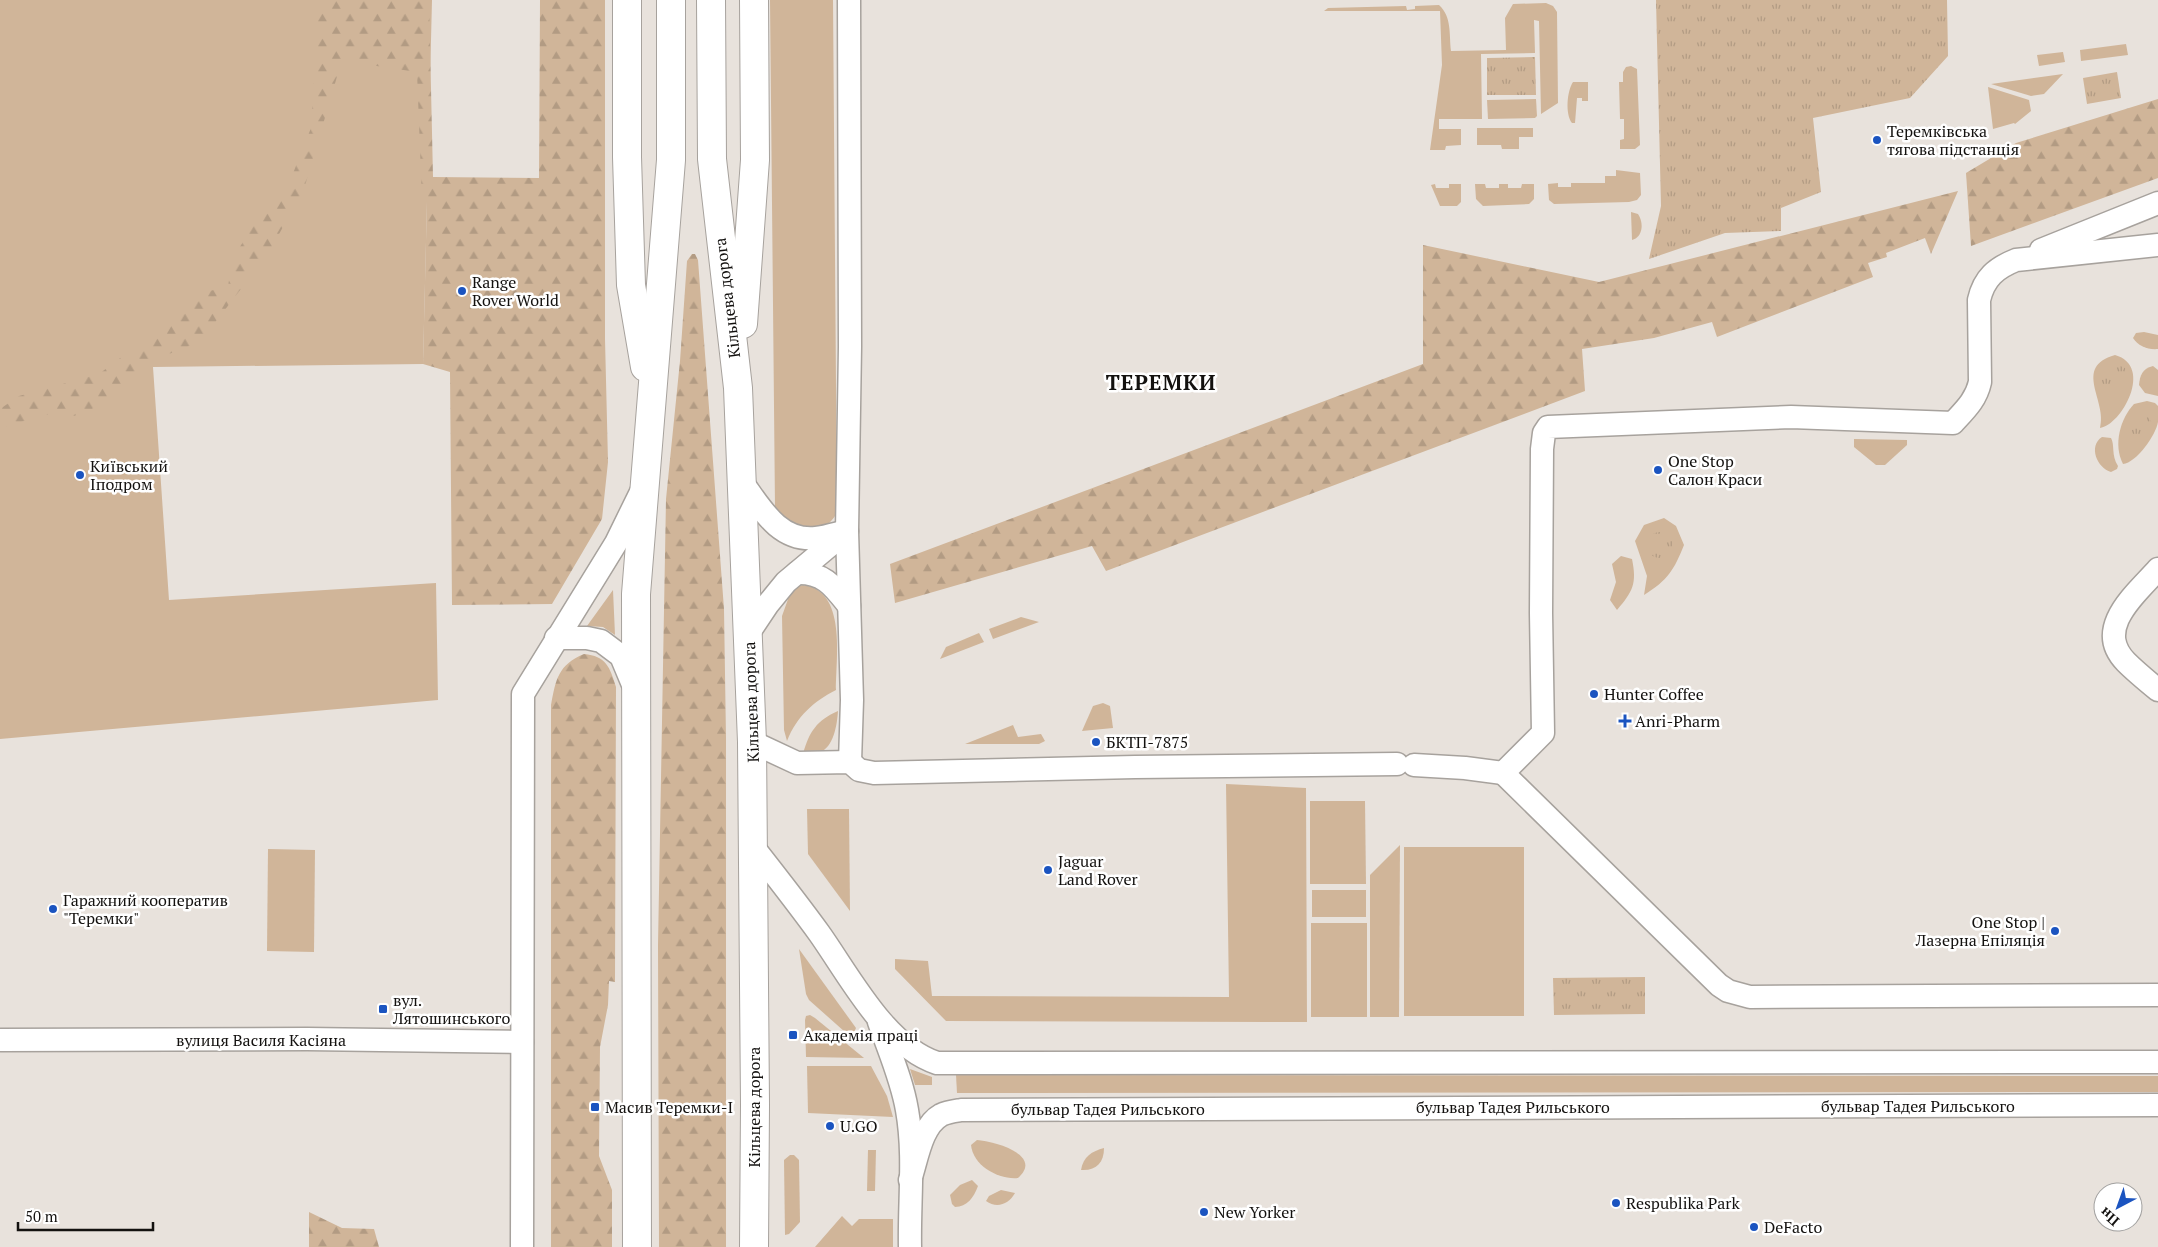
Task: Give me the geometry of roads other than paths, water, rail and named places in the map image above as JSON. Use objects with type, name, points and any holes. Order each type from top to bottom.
[{"type":"highway","points":[[627,0],[627,157],[630,285],[652,409]]},
{"type":"highway","points":[[637,1247],[636,594],[643,487],[652,409],[671,160],[671,0]]},
{"type":"highway","name":"Кільцева дорога","points":[[712,0],[712,160],[738,388],[752,742],[754,848],[754,1247]]},
{"type":"highway","points":[[738,388],[755,160],[754,0]]},
{"type":"street","points":[[850,0],[850,337],[847,531],[852,700],[850,762]]},
{"type":"street","points":[[1503,773],[1543,733],[1541,630],[1542,449],[1544,433],[1548,427],[1791,418],[1952,423],[1974,400],[1978,392],[1980,382],[1979,300],[1989,275],[2003,265],[2158,203]]},
{"type":"street","points":[[2016,260],[2158,245]]},
{"type":"street","points":[[742,482],[765,514],[779,529],[797,537],[815,538],[847,531]]},
{"type":"street","points":[[522,1247],[523,694],[616,542],[643,487]]},
{"type":"street","points":[[748,634],[768,604],[786,582],[847,531]]},
{"type":"street","points":[[2158,569],[2120,612],[2114,626],[2114,645],[2125,661],[2158,690]]},
{"type":"street","points":[[797,573],[809,573],[821,578],[834,588],[849,606]]},
{"type":"street","points":[[556,638],[587,638],[601,641],[622,656],[636,692]]},
{"type":"street","points":[[752,742],[797,763],[850,762],[859,770],[874,773],[1135,767],[1406,765],[1465,768],[1503,773],[1720,985],[1742,996],[2158,995]]},
{"type":"street","points":[[754,848],[799,905],[878,1019],[914,1053],[937,1063],[2158,1062]]},
{"type":"street","points":[[878,1019],[906,1103],[910,1136],[910,1247]]},
{"type":"street","name":"вулиця Василя Касіяна","points":[[0,1040],[307,1039],[522,1042]]},
{"type":"street","name":"бульвар Тадея Рильського","points":[[910,1180],[925,1134],[932,1124],[941,1115],[961,1110],[2158,1106]]},
{"type":"place","name":"Теремківська тягова підстанція","points":[[1877,140]]},
{"type":"place","name":"Range Rover World","points":[[462,291]]},
{"type":"place","name":"One Stop Салон Краси","points":[[1658,470]]},
{"type":"place","name":"Київський Іподром","points":[[80,475]]},
{"type":"place","name":"Hunter Coffee","points":[[1594,694]]},
{"type":"place","name":"Anri-Pharm","points":[[1625,721]]},
{"type":"place","name":"БКТП-7875","points":[[1096,742]]},
{"type":"place","name":"Jaguar Land Rover","points":[[1048,870]]},
{"type":"place","name":"Гаражний кооператив \"Теремки\"","points":[[53,909]]},
{"type":"place","name":"One Stop | Лазерна Епіляція","points":[[2055,931]]},
{"type":"place","name":"вул. Лятошинського","points":[[383,1009]]},
{"type":"place","name":"Академія праці","points":[[793,1035]]},
{"type":"place","name":"Масив Теремки-I","points":[[595,1107]]},
{"type":"place","name":"U.GO","points":[[830,1126]]},
{"type":"place","name":"Respublika Park","points":[[1616,1203]]},
{"type":"place","name":"New Yorker","points":[[1204,1212]]},
{"type":"place","name":"DeFacto","points":[[1754,1227]]},
{"type":"district","name":"ТЕРЕМКИ","points":[[1161,383]]}]
